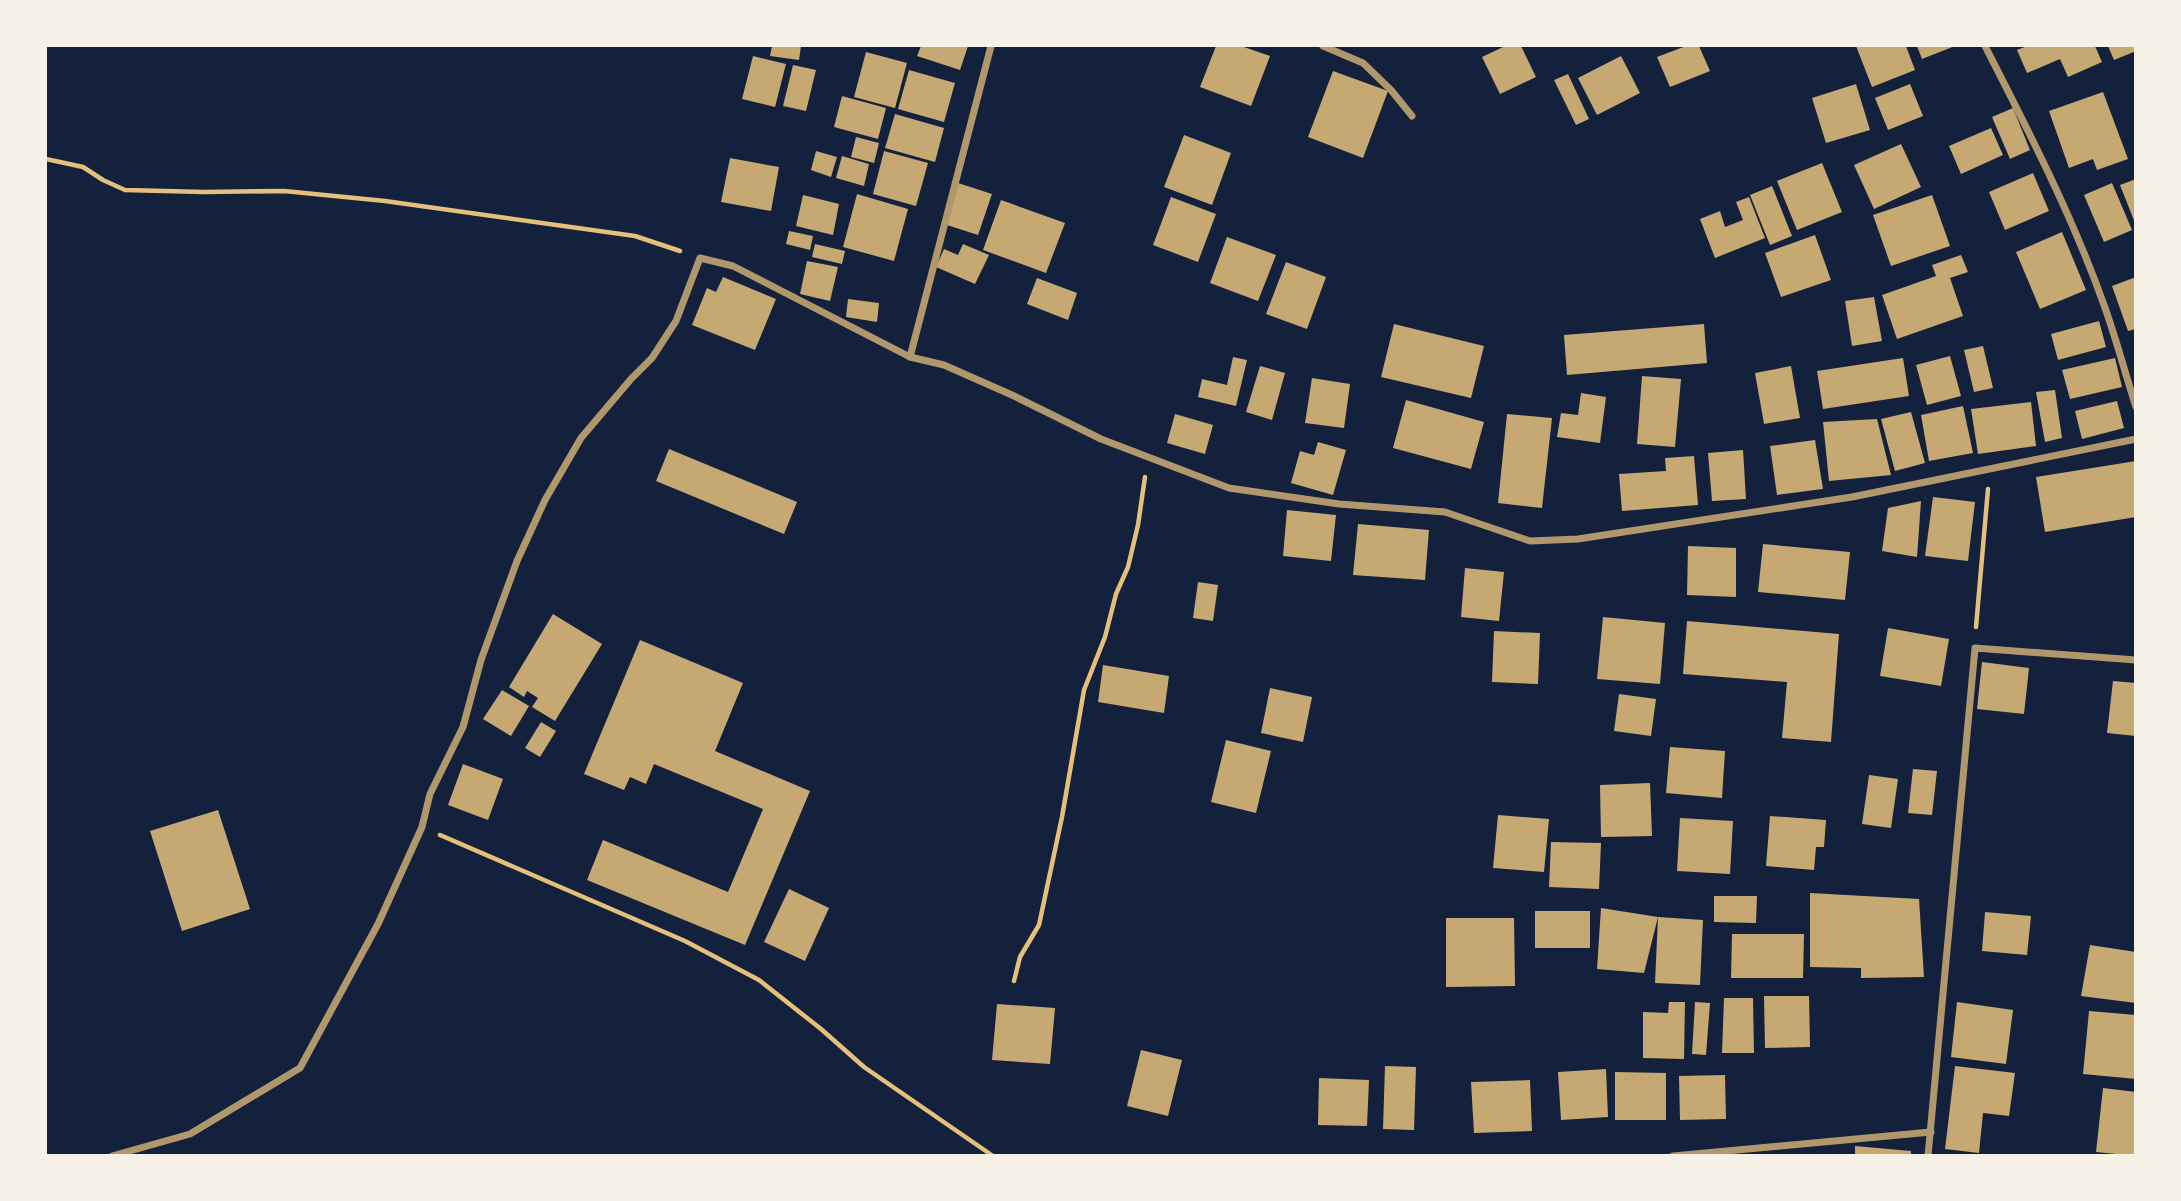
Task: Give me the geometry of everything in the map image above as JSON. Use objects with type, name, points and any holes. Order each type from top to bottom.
[{"type":"street","points":[[910,357],[990,46]]},
{"type":"street","points":[[1323,46],[1363,63],[1391,90],[1412,116]]},
{"type":"street","points":[[1984,46],[2034,139],[2058,194],[2104,304],[2136,407]]},
{"type":"street","points":[[112,1156],[190,1134],[300,1068],[378,924],[422,827],[430,794],[463,727],[481,660],[517,561],[545,500],[581,438],[652,358],[676,321],[700,258],[733,266],[910,357],[944,365],[1013,395],[1101,439],[1229,488],[1339,504],[1445,512],[1530,541],[1578,539],[1852,497],[2136,439]]},
{"type":"street","points":[[1928,1156],[1975,648],[2136,660]]},
{"type":"street","points":[[1673,1156],[1931,1132]]},
{"type":"path","points":[[46,159],[83,167],[125,190],[284,191],[385,201],[635,236],[700,258]]},
{"type":"path","points":[[1014,981],[1020,957],[1040,925],[1084,690],[1105,637],[1116,594],[1128,567],[1138,525],[1148,456]]},
{"type":"path","points":[[1975,648],[1990,469]]},
{"type":"path","points":[[422,827],[685,941],[759,980],[821,1028],[864,1067],[993,1156]]},
{"type":"building","points":[[772,46],[801,46],[799,60],[770,56]]},
{"type":"building","points":[[921,46],[968,46],[960,70],[917,56]]},
{"type":"building","points":[[1216,46],[1241,46],[1270,56],[1251,106],[1200,87]]},
{"type":"building","points":[[1505,46],[1521,46],[1536,77],[1500,94],[1482,57]]},
{"type":"building","points":[[1686,46],[1699,46],[1710,71],[1670,87],[1657,57]]},
{"type":"building","points":[[1856,46],[1906,46],[1915,70],[1872,87]]},
{"type":"building","points":[[1917,46],[1955,46],[1922,59]]},
{"type":"building","points":[[2027,46],[2095,46],[2102,62],[2068,77],[2060,59],[2027,73],[2017,50]]},
{"type":"building","points":[[2108,46],[2136,46],[2136,51],[2114,60]]},
{"type":"building","points":[[866,52],[907,63],[895,108],[854,97]]},
{"type":"building","points":[[753,56],[786,64],[775,107],[742,99]]},
{"type":"building","points":[[1621,56],[1640,93],[1597,115],[1578,78]]},
{"type":"building","points":[[793,65],[816,70],[806,111],[783,106]]},
{"type":"building","points":[[909,70],[955,83],[944,122],[898,109]]},
{"type":"building","points":[[1333,71],[1388,91],[1363,158],[1308,137]]},
{"type":"building","points":[[1568,74],[1589,119],[1576,125],[1554,80]]},
{"type":"building","points":[[1856,84],[1870,130],[1826,143],[1812,98]]},
{"type":"building","points":[[1910,84],[1923,116],[1888,130],[1875,98]]},
{"type":"building","points":[[2103,92],[2128,159],[2097,170],[2093,159],[2069,168],[2049,111]]},
{"type":"building","points":[[842,96],[886,108],[878,139],[834,127]]},
{"type":"building","points":[[2013,108],[2030,150],[2010,159],[1992,117]]},
{"type":"building","points":[[895,114],[944,128],[935,162],[885,148]]},
{"type":"building","points":[[1991,128],[2003,155],[1961,174],[1949,146]]},
{"type":"building","points":[[1184,135],[1231,153],[1212,205],[1164,187]]},
{"type":"building","points":[[856,137],[879,143],[874,163],[851,157]]},
{"type":"building","points":[[1901,144],[1921,187],[1874,209],[1854,165]]},
{"type":"building","points":[[816,151],[837,157],[831,177],[811,170]]},
{"type":"building","points":[[884,151],[928,163],[916,206],[873,194]]},
{"type":"building","points":[[842,156],[869,164],[864,186],[836,178]]},
{"type":"building","points":[[730,158],[779,167],[771,211],[721,202]]},
{"type":"building","points":[[1822,163],[1842,212],[1797,230],[1777,181]]},
{"type":"building","points":[[2033,173],[2049,211],[2005,230],[1989,192]]},
{"type":"building","points":[[2136,179],[2136,223],[2135,223],[2120,185]]},
{"type":"building","points":[[958,183],[992,194],[978,235],[944,224]]},
{"type":"building","points":[[2112,183],[2132,230],[2104,242],[2084,195]]},
{"type":"building","points":[[1772,186],[1792,236],[1770,245],[1750,195]]},
{"type":"building","points":[[857,194],[908,209],[894,261],[843,247]]},
{"type":"building","points":[[803,195],[839,204],[833,235],[796,226]]},
{"type":"building","points":[[1932,195],[1950,246],[1891,266],[1873,215]]},
{"type":"building","points":[[1171,197],[1216,214],[1198,262],[1153,245]]},
{"type":"building","points":[[1749,197],[1765,238],[1715,258],[1700,219],[1720,211],[1725,227],[1743,220],[1736,202]]},
{"type":"building","points":[[1001,200],[1065,223],[1046,273],[983,250]]},
{"type":"building","points":[[789,231],[813,236],[810,250],[786,244]]},
{"type":"building","points":[[2062,232],[2086,290],[2040,309],[2016,252]]},
{"type":"building","points":[[1815,235],[1831,280],[1781,297],[1765,253]]},
{"type":"building","points":[[1227,237],[1276,255],[1258,301],[1210,283]]},
{"type":"building","points":[[815,244],[845,251],[842,264],[812,257]]},
{"type":"building","points":[[963,244],[989,255],[975,284],[936,267],[944,249],[958,255]]},
{"type":"building","points":[[1961,255],[1968,272],[1950,278],[1963,316],[1897,339],[1882,295],[1936,276],[1932,265]]},
{"type":"building","points":[[807,261],[838,267],[830,301],[800,294]]},
{"type":"building","points":[[1286,262],[1326,277],[1307,329],[1266,314]]},
{"type":"building","points":[[723,277],[776,299],[755,350],[692,325],[707,288],[716,292]]},
{"type":"building","points":[[2136,277],[2136,329],[2128,331],[2112,286]]},
{"type":"building","points":[[1037,278],[1077,293],[1068,320],[1027,304]]},
{"type":"building","points":[[1874,297],[1882,341],[1852,346],[1845,301]]},
{"type":"building","points":[[848,299],[879,303],[877,322],[846,317]]},
{"type":"building","points":[[2099,321],[2106,347],[2058,360],[2051,334]]},
{"type":"building","points":[[1394,324],[1484,346],[1471,398],[1381,377]]},
{"type":"building","points":[[1704,324],[1707,363],[1567,375],[1564,335]]},
{"type":"building","points":[[1983,346],[1993,388],[1974,392],[1964,350]]},
{"type":"building","points":[[1950,356],[1961,396],[1927,405],[1916,365]]},
{"type":"building","points":[[1233,357],[1247,360],[1236,406],[1198,397],[1202,379],[1227,385]]},
{"type":"building","points":[[1903,358],[1909,396],[1823,409],[1817,371]]},
{"type":"building","points":[[2115,358],[2122,387],[2070,399],[2062,370]]},
{"type":"building","points":[[1260,366],[1285,373],[1272,420],[1246,412]]},
{"type":"building","points":[[1791,366],[1800,418],[1764,424],[1755,373]]},
{"type":"building","points":[[1642,376],[1681,379],[1675,447],[1637,444]]},
{"type":"building","points":[[1312,378],[1350,384],[1344,428],[1305,423]]},
{"type":"building","points":[[2055,390],[2062,438],[2045,442],[2036,392]]},
{"type":"building","points":[[1581,393],[1606,397],[1600,443],[1557,437],[1561,413],[1578,415]]},
{"type":"building","points":[[1406,400],[1484,422],[1471,469],[1393,448]]},
{"type":"building","points":[[2117,401],[2124,428],[2082,439],[2075,411]]},
{"type":"building","points":[[2031,402],[2036,446],[1978,454],[1971,409]]},
{"type":"building","points":[[1963,406],[1973,453],[1929,461],[1921,415]]},
{"type":"building","points":[[1911,412],[1925,463],[1895,471],[1881,419]]},
{"type":"building","points":[[1175,414],[1213,425],[1205,454],[1167,443]]},
{"type":"building","points":[[1507,414],[1552,418],[1542,508],[1498,503]]},
{"type":"building","points":[[1877,419],[1891,475],[1829,481],[1823,422]]},
{"type":"building","points":[[1815,440],[1823,489],[1777,495],[1770,446]]},
{"type":"building","points":[[1318,442],[1346,450],[1333,495],[1291,483],[1300,451],[1314,455]]},
{"type":"building","points":[[669,449],[797,502],[784,534],[656,481]]},
{"type":"building","points":[[1743,450],[1746,499],[1712,501],[1708,453]]},
{"type":"building","points":[[1694,456],[1698,505],[1622,511],[1619,474],[1666,471],[1665,458]]},
{"type":"building","points":[[2136,461],[2136,517],[2045,532],[2036,477]]},
{"type":"building","points":[[1933,497],[1975,502],[1968,561],[1925,556]]},
{"type":"building","points":[[1921,501],[1917,557],[1882,551],[1888,508]]},
{"type":"building","points":[[1287,510],[1336,515],[1331,561],[1283,556]]},
{"type":"building","points":[[1358,524],[1429,530],[1425,580],[1353,575]]},
{"type":"building","points":[[1763,544],[1850,552],[1845,600],[1758,592]]},
{"type":"building","points":[[1688,546],[1736,548],[1736,597],[1687,595]]},
{"type":"building","points":[[1465,568],[1504,572],[1499,621],[1461,617]]},
{"type":"building","points":[[1198,582],[1218,585],[1213,621],[1193,618]]},
{"type":"building","points":[[553,614],[602,644],[555,721],[532,707],[538,698],[527,691],[524,697],[509,687]]},
{"type":"building","points":[[1603,617],[1665,623],[1660,684],[1597,679]]},
{"type":"building","points":[[1687,621],[1839,634],[1831,742],[1782,738],[1787,682],[1683,674]]},
{"type":"building","points":[[1888,628],[1949,639],[1941,686],[1880,676]]},
{"type":"building","points":[[1494,631],[1540,633],[1538,684],[1492,682]]},
{"type":"building","points":[[640,640],[743,683],[715,751],[810,791],[745,945],[587,880],[603,840],[728,892],[763,809],[654,764],[646,784],[630,777],[624,790],[584,774]]},
{"type":"building","points":[[1982,662],[2029,668],[2024,714],[1977,709]]},
{"type":"building","points":[[1103,665],[1169,676],[1164,713],[1098,702]]},
{"type":"building","points":[[2113,681],[2136,683],[2136,736],[2107,733]]},
{"type":"building","points":[[1270,688],[1312,697],[1303,742],[1261,733]]},
{"type":"building","points":[[502,690],[529,706],[511,736],[483,719]]},
{"type":"building","points":[[1619,694],[1656,699],[1651,736],[1614,731]]},
{"type":"building","points":[[541,722],[556,731],[540,757],[525,748]]},
{"type":"building","points":[[1226,740],[1271,751],[1256,813],[1211,802]]},
{"type":"building","points":[[1670,747],[1725,751],[1722,798],[1666,793]]},
{"type":"building","points":[[463,764],[503,779],[488,820],[448,805]]},
{"type":"building","points":[[1913,769],[1937,771],[1932,815],[1908,813]]},
{"type":"building","points":[[1869,775],[1898,779],[1891,828],[1862,824]]},
{"type":"building","points":[[1650,783],[1652,836],[1601,837],[1600,785]]},
{"type":"building","points":[[218,810],[250,909],[182,931],[150,831]]},
{"type":"building","points":[[1498,815],[1549,819],[1544,872],[1493,868]]},
{"type":"building","points":[[1770,816],[1826,820],[1824,847],[1816,847],[1814,870],[1766,866]]},
{"type":"building","points":[[1680,818],[1733,821],[1730,874],[1677,871]]},
{"type":"building","points":[[1551,842],[1601,843],[1599,889],[1549,887]]},
{"type":"building","points":[[789,889],[829,908],[805,961],[764,942]]},
{"type":"building","points":[[1810,893],[1919,899],[1924,977],[1861,978],[1861,968],[1810,967]]},
{"type":"building","points":[[1714,896],[1757,896],[1756,923],[1714,922]]},
{"type":"building","points":[[1601,908],[1658,917],[1644,973],[1597,969]]},
{"type":"building","points":[[1535,911],[1590,911],[1590,948],[1535,948]]},
{"type":"building","points":[[1985,912],[2031,916],[2027,955],[1982,951]]},
{"type":"building","points":[[1658,917],[1703,920],[1700,985],[1655,983]]},
{"type":"building","points":[[1446,918],[1514,918],[1515,986],[1446,987]]},
{"type":"building","points":[[1732,934],[1804,934],[1803,978],[1731,978]]},
{"type":"building","points":[[2090,945],[2136,952],[2136,1003],[2081,996]]},
{"type":"building","points":[[1764,996],[1809,996],[1810,1047],[1765,1048]]},
{"type":"building","points":[[1724,998],[1753,998],[1754,1053],[1722,1053]]},
{"type":"building","points":[[1669,1002],[1685,1002],[1684,1059],[1643,1058],[1643,1012],[1668,1013]]},
{"type":"building","points":[[1695,1002],[1710,1003],[1706,1055],[1692,1054]]},
{"type":"building","points":[[1957,1002],[2013,1010],[2006,1064],[1951,1057]]},
{"type":"building","points":[[997,1004],[1055,1008],[1050,1064],[992,1060]]},
{"type":"building","points":[[2089,1011],[2136,1015],[2136,1079],[2083,1074]]},
{"type":"building","points":[[1141,1050],[1182,1060],[1168,1116],[1127,1106]]},
{"type":"building","points":[[1385,1066],[1416,1067],[1414,1130],[1383,1129]]},
{"type":"building","points":[[1955,1066],[2015,1073],[2009,1116],[1983,1113],[1979,1153],[1945,1149]]},
{"type":"building","points":[[1606,1069],[1608,1117],[1561,1120],[1558,1072]]},
{"type":"building","points":[[1615,1072],[1666,1073],[1666,1120],[1615,1120]]},
{"type":"building","points":[[1725,1075],[1726,1119],[1680,1120],[1679,1076]]},
{"type":"building","points":[[1319,1078],[1369,1080],[1367,1126],[1318,1125]]},
{"type":"building","points":[[1530,1080],[1532,1131],[1474,1133],[1471,1082]]},
{"type":"building","points":[[2103,1088],[2136,1092],[2136,1156],[2096,1152]]},
{"type":"building","points":[[1855,1146],[1911,1151],[1911,1156],[1855,1156]]}]
